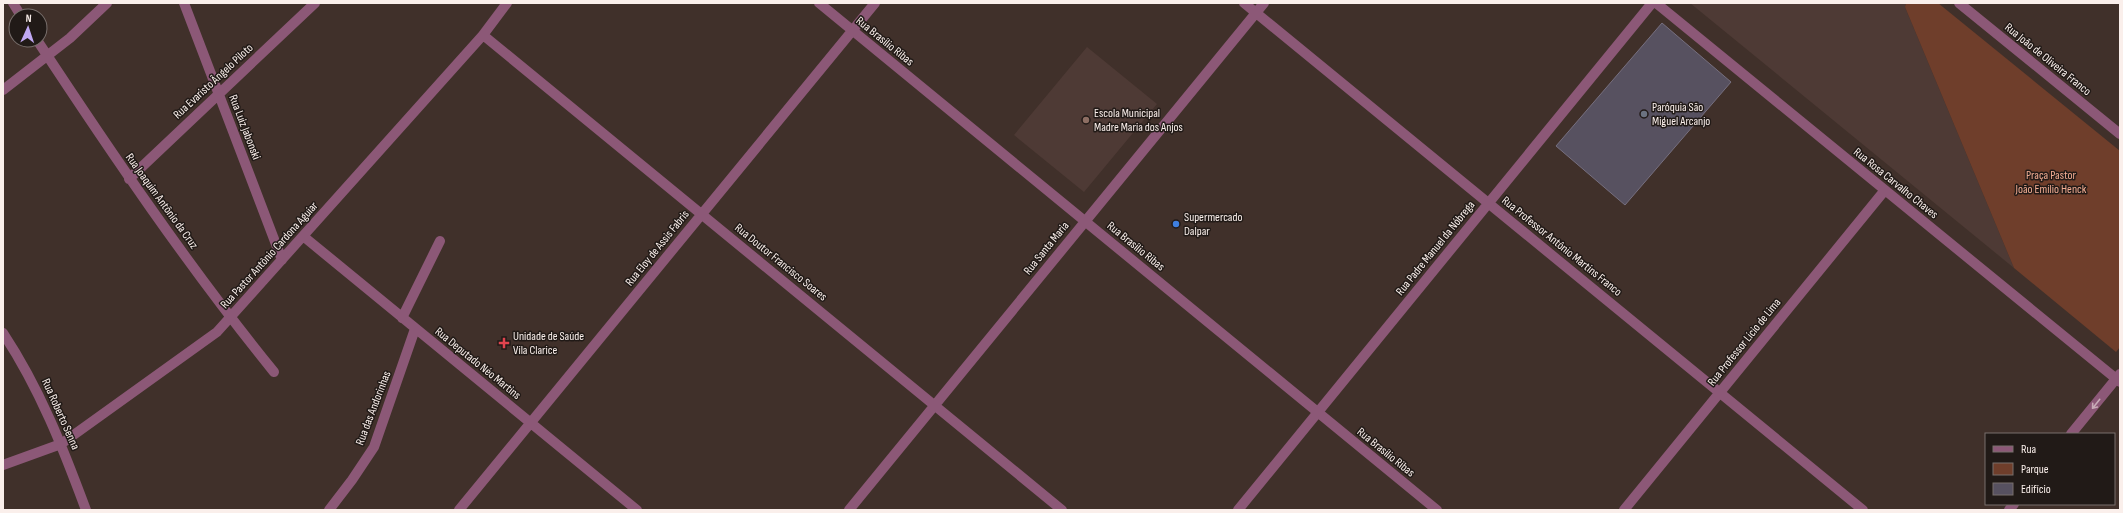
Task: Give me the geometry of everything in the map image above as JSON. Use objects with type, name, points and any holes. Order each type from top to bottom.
[{"type":"street","points":[[3,90],[48,56],[107,3]]},
{"type":"street","name":"Rua Luiz Jabonski","points":[[184,3],[282,260]]},
{"type":"street","name":"Rua Evaristo Ângelo Piloto","points":[[129,179],[315,3]]},
{"type":"street","name":"Rua Pastor Antônio Cardona Aguiar","points":[[3,465],[61,444],[217,332],[483,35],[507,3]]},
{"type":"street","name":"Rua Brasílio Ribas","points":[[819,3],[1437,510]]},
{"type":"street","name":"Rua Eloy de Assis Fabris","points":[[459,510],[875,3]]},
{"type":"street","name":"Rua Professor Antônio Martins Franco","points":[[1244,3],[1863,510]]},
{"type":"street","name":"Rua Santa Maria","points":[[849,510],[1264,3]]},
{"type":"street","name":"Rua Padre Manuel da Nóbrega","points":[[1238,510],[1652,3]]},
{"type":"street","name":"Rua Rosa Carvalho Chaves","points":[[1656,3],[2119,379]]},
{"type":"street","name":"Rua João de Oliveira Franco","points":[[1959,3],[2120,134]]},
{"type":"street","name":"Rua Doutor Francisco Soares","points":[[483,35],[1062,510]]},
{"type":"street","name":"Rua Joaquim Antônio da Cruz","points":[[42,48],[129,179],[230,318],[274,372]]},
{"type":"street","name":"Rua Professor Lício de Lima","points":[[1624,510],[1885,190]]},
{"type":"street","name":"Rua Deputado Néo Martins","points":[[303,236],[637,510]]},
{"type":"street","points":[[402,318],[440,241]]},
{"type":"street","name":"Rua das Andorinhas","points":[[329,510],[352,480],[374,446],[415,328]]},
{"type":"street","name":"Rua Roberto Senna","points":[[3,333],[35,386],[61,444],[86,510]]},
{"type":"street","points":[[2072,433],[2119,379]]},
{"type":"shaded area","points":[[1690,3],[1906,3],[1905,7],[2014,268]]},
{"type":"shaded area","name":"Escola Municipal Madre Maria dos Anjos","points":[[1087,47],[1157,104],[1084,192],[1014,135]]},
{"type":"green space","name":"Praça Pastor João Emílio Henck","points":[[1906,3],[1938,3],[2120,151],[2120,347],[2116,352],[2014,268],[1905,7]]},
{"type":"building","name":"Paróquia São Miguel Arcanjo","points":[[1662,23],[1731,82],[1625,205],[1556,146]]},
{"type":"place","name":"Paróquia São Miguel Arcanjo","points":[[1644,114]]},
{"type":"place","name":"Escola Municipal Madre Maria dos Anjos","points":[[1086,120]]},
{"type":"place","name":"Supermercado Dalpar","points":[[1176,224]]},
{"type":"place","name":"Unidade de Saúde Vila Clarice","points":[[504,343]]}]
